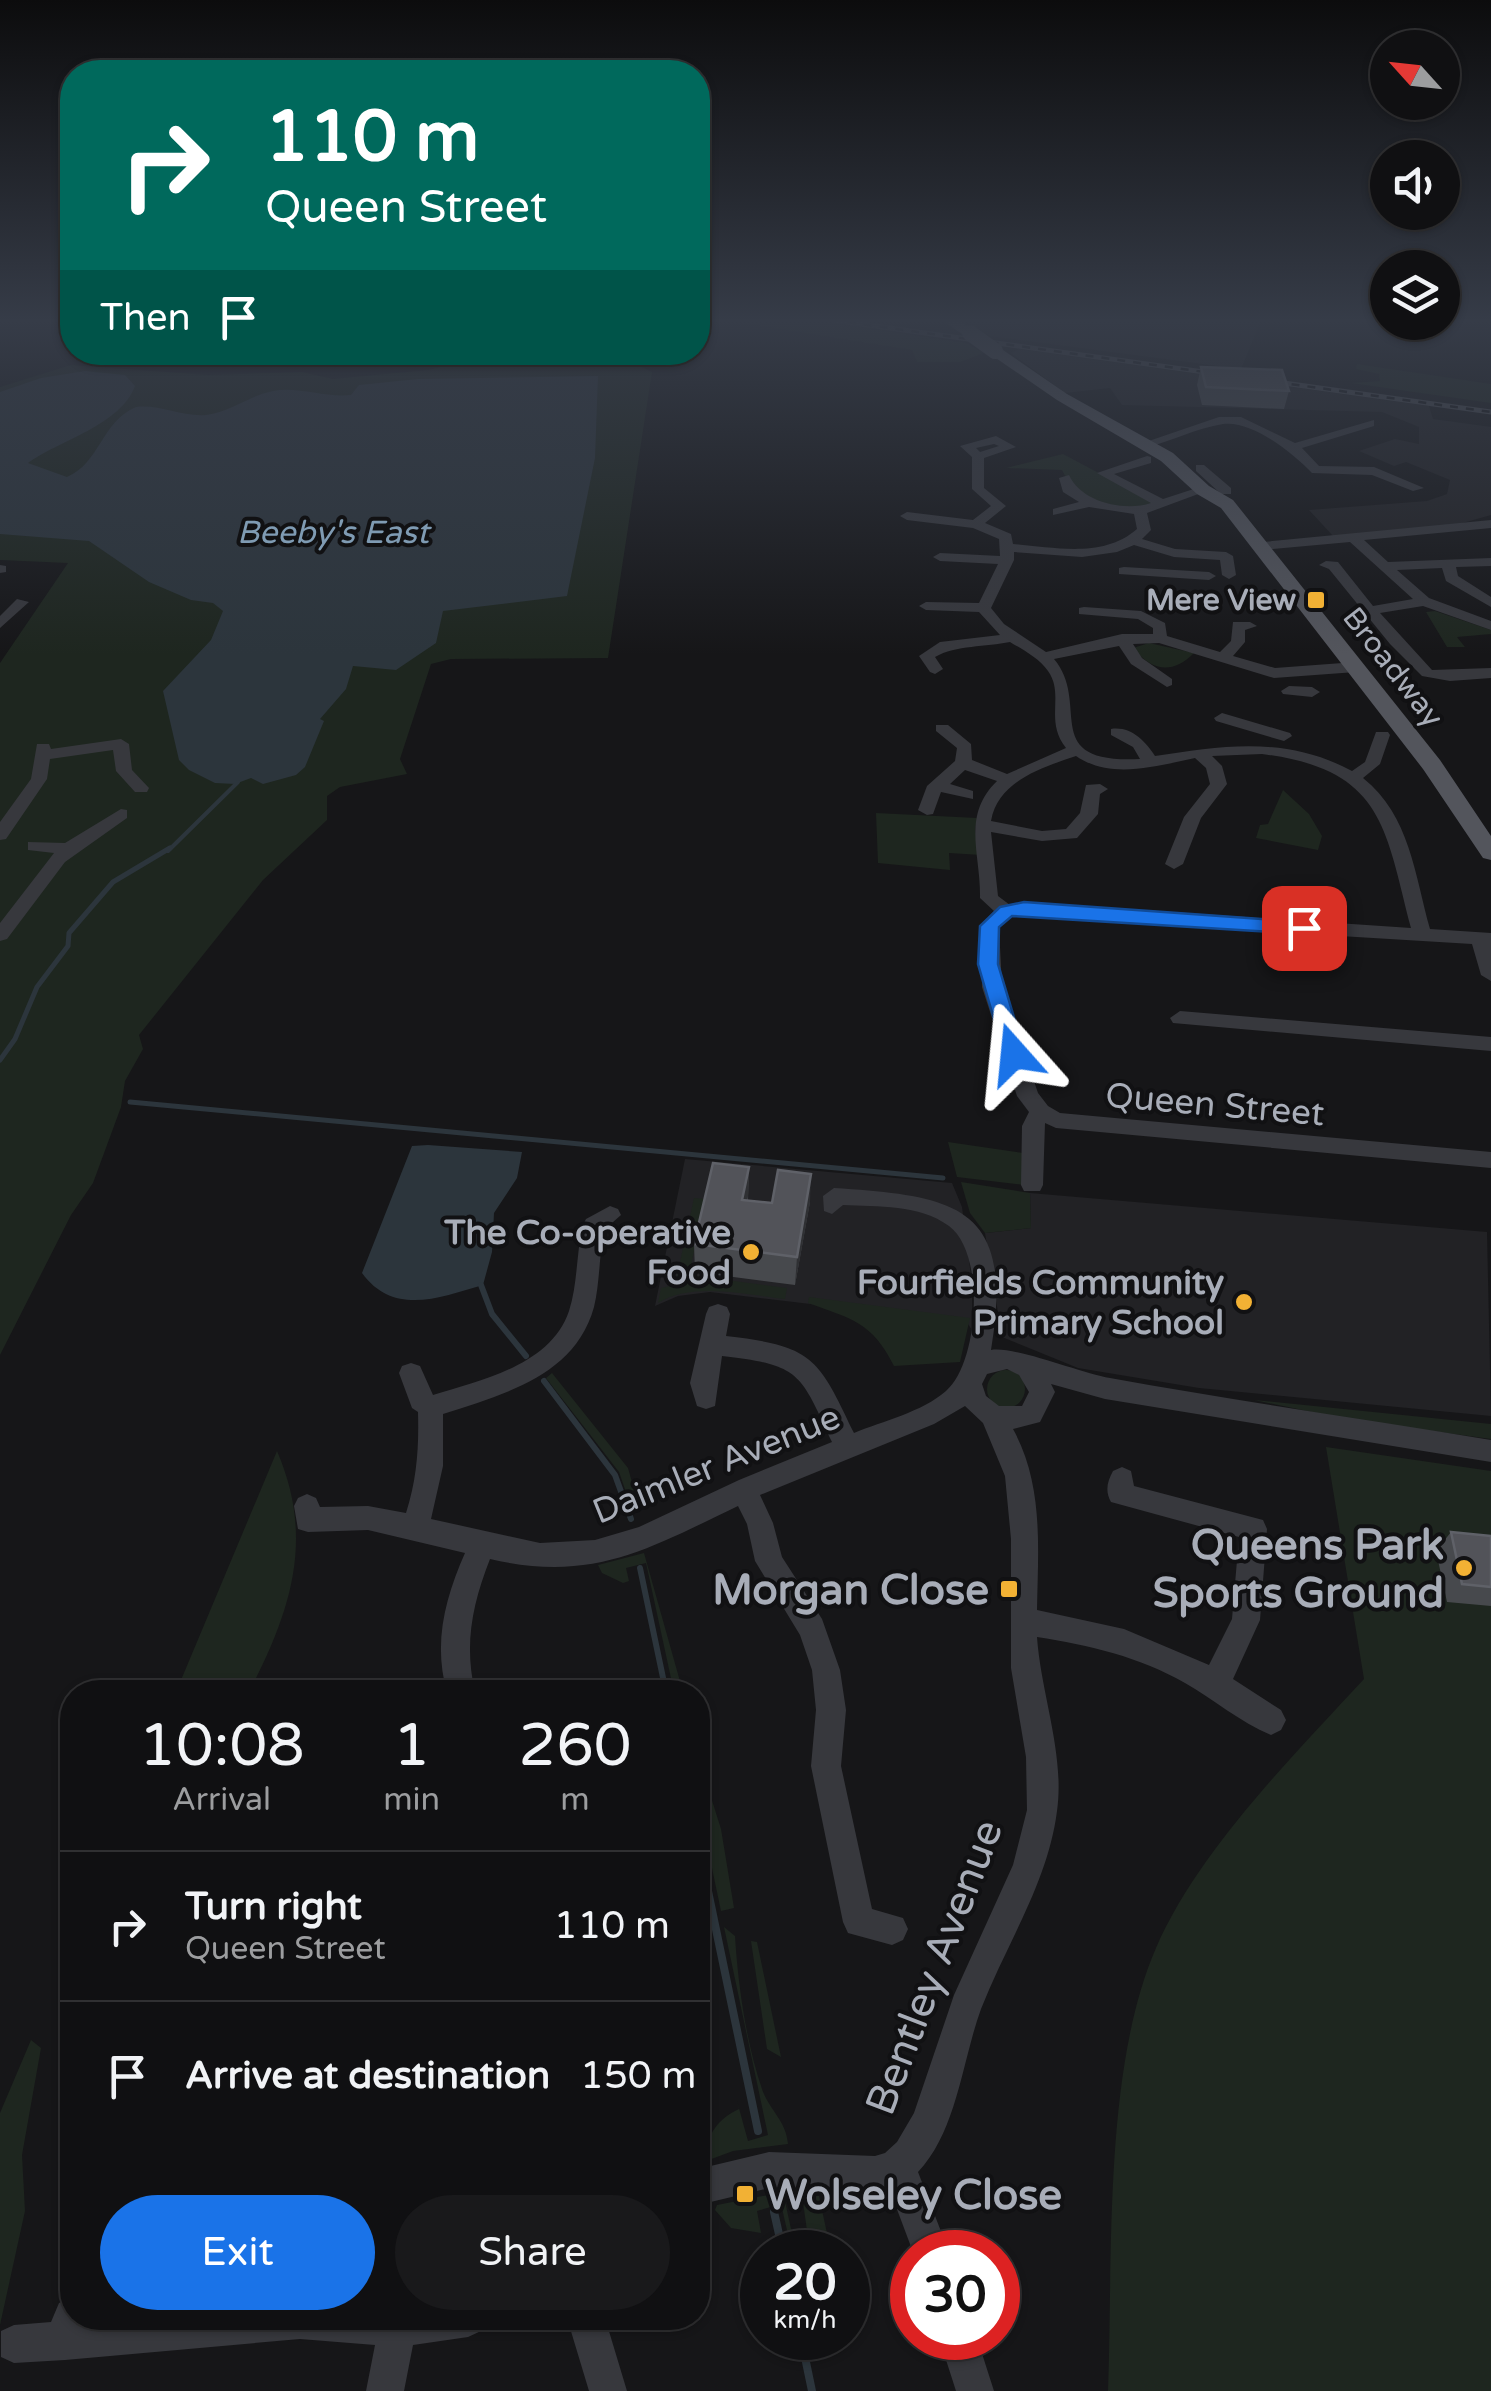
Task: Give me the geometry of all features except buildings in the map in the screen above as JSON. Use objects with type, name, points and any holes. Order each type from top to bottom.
[{"type":"main road","name":"Broadway","points":[[1115,432],[1146,452],[1193,467],[1203,490],[1228,504],[1432,765],[1491,853]]},
{"type":"street","points":[[1163,504],[1103,473],[1199,432]]},
{"type":"street","points":[[1260,432],[1294,447],[1316,470],[1374,471],[1398,485],[1418,488]]},
{"type":"street","points":[[1294,447],[1338,432]]},
{"type":"street","points":[[976,524],[999,506],[978,489],[978,456]]},
{"type":"street","points":[[1193,467],[1226,491]]},
{"type":"street","points":[[1065,478],[1068,489],[1089,503],[1140,511],[1203,490]]},
{"type":"street","points":[[1058,512],[1089,503]]},
{"type":"street","points":[[940,557],[1006,547],[1113,550],[1135,541],[1144,530],[1140,511]]},
{"type":"street","points":[[906,516],[976,524],[1006,547]]},
{"type":"street","points":[[1263,546],[1491,524]]},
{"type":"street","points":[[1355,539],[1424,601],[1491,626]]},
{"type":"street","points":[[1135,541],[1174,553],[1226,556],[1229,574]]},
{"type":"street","points":[[984,608],[1006,547]]},
{"type":"street","points":[[1174,553],[1174,574]]},
{"type":"street","points":[[1384,566],[1491,562]]},
{"type":"street","points":[[1332,564],[1374,610],[1416,666],[1428,673],[1491,670],[1491,658]]},
{"type":"street","points":[[1448,564],[1451,578],[1491,604]]},
{"type":"street","points":[[1124,572],[1209,576]]},
{"type":"street","points":[[1374,610],[1424,601]]},
{"type":"street","points":[[0,624],[22,602]]},
{"type":"street","points":[[926,606],[984,608],[1011,637],[1042,657],[1061,678],[1060,727],[1078,750],[1111,762],[1152,763],[1284,739]]},
{"type":"street","points":[[1081,611],[1141,615],[1160,626],[1160,639]]},
{"type":"street","points":[[1223,658],[1238,642],[1238,625],[1250,626]]},
{"type":"street","points":[[935,669],[927,656],[936,647],[1011,637]]},
{"type":"street","points":[[1042,657],[1122,638],[1160,639],[1262,671],[1296,674],[1356,668]]},
{"type":"street","points":[[1122,638],[1136,660],[1167,683]]},
{"type":"street","points":[[1296,674],[1301,691]]},
{"type":"street","points":[[1222,718],[1284,739],[1353,778],[1384,808],[1423,937]]},
{"type":"street","points":[[927,810],[929,796],[937,786],[964,764],[965,747],[942,728]]},
{"type":"street","points":[[1123,734],[1139,744],[1152,763]]},
{"type":"street","points":[[1353,778],[1367,772],[1382,742]]},
{"type":"street","points":[[0,836],[39,780],[44,751],[121,744],[124,772],[141,788]]},
{"type":"street","points":[[1006,911],[989,898],[983,825],[1006,780],[1078,750]]},
{"type":"street","points":[[1174,864],[1193,817],[1219,784],[1214,766],[1198,754]]},
{"type":"street","points":[[964,764],[1006,780]]},
{"type":"street","points":[[937,786],[967,795]]},
{"type":"street","points":[[983,825],[1042,836],[1071,834],[1089,814],[1091,789]]},
{"type":"street","points":[[0,936],[34,892],[39,876],[68,850],[121,814]]},
{"type":"street","points":[[34,846],[68,850]]},
{"type":"street","points":[[1032,1185],[1033,1126],[1040,1111],[1028,1096],[990,975],[990,926],[1006,911],[1024,908],[1423,937],[1485,938],[1491,975]]},
{"type":"street","points":[[1180,1018],[1491,1044]]},
{"type":"street","name":"Queen Street","points":[[1040,1111],[1076,1124],[1491,1160]]},
{"type":"street","points":[[832,1205],[834,1196],[928,1206],[948,1214],[974,1243],[984,1269],[979,1394]]},
{"type":"street","points":[[430,1406],[512,1379],[562,1346],[582,1307],[595,1218]]},
{"type":"street","points":[[706,1398],[702,1384],[718,1314]]},
{"type":"street","points":[[984,1321],[1018,1363],[1039,1381],[1036,1407]]},
{"type":"street","points":[[710,1355],[786,1353],[810,1368],[848,1448]]},
{"type":"street","points":[[979,1394],[988,1360],[1018,1363],[1105,1388],[1491,1451]]},
{"type":"street","points":[[411,1373],[421,1400],[430,1406]]},
{"type":"street","points":[[979,1394],[1012,1420],[1036,1407],[1105,1388]]},
{"type":"street","name":"Daimler Avenue","points":[[307,1506],[308,1520],[360,1516],[416,1524],[542,1557],[605,1550],[667,1530],[744,1490],[979,1394]]},
{"type":"street","name":"Bentley Avenue","points":[[710,2183],[746,2172],[793,2168],[875,2173],[898,2166],[916,2146],[960,2021],[1034,1858],[1042,1795],[1036,1720],[1025,1666],[1026,1543],[1018,1474],[1006,1437],[979,1394]]},
{"type":"street","points":[[416,1524],[429,1488],[434,1452],[430,1406]]},
{"type":"street","name":"Bentley Avenue","points":[[1018,1474],[1036,1407]]},
{"type":"street","points":[[1122,1479],[1120,1494],[1253,1529],[1246,1620],[1215,1685]]},
{"type":"street","points":[[744,1490],[760,1523],[769,1561],[812,1629],[826,1670],[831,1710],[826,1766],[850,1928],[892,1928]]},
{"type":"street","points":[[456,1680],[456,1619],[483,1543]]},
{"type":"street","points":[[1026,1622],[1083,1629],[1132,1644],[1186,1666],[1270,1720]]},
{"type":"street","points":[[898,2166],[923,2230]]},
{"type":"street","points":[[14,2344],[62,2330]]},
{"type":"street","points":[[385,2391],[397,2330]]},
{"type":"street","points":[[590,2330],[608,2391]]},
{"type":"street","points":[[965,2360],[976,2391]]},
{"type":"shaded area","points":[[0,432],[643,432],[608,658],[451,659],[431,664],[400,759],[407,774],[340,787],[327,796],[327,820],[263,880],[139,1035],[143,1049],[125,1081],[121,1107],[93,1183],[71,1215],[0,1355],[0,663],[68,563],[0,560]]},
{"type":"shaded area","points":[[1419,432],[1491,432],[1491,515],[1459,524],[1333,536],[1309,510],[1427,501],[1447,494],[1450,480],[1406,462],[1394,466],[1359,451],[1395,439],[1419,444]]},
{"type":"shaded area","points":[[1063,454],[1157,504],[1130,507],[1103,503],[1079,491],[1062,470],[1006,468]]},
{"type":"shaded area","points":[[1435,611],[1491,630],[1491,634],[1457,637],[1465,647],[1447,647],[1426,612]]},
{"type":"shaded area","points":[[1149,643],[1194,653],[1178,665],[1162,667],[1147,662],[1133,648]]},
{"type":"shaded area","points":[[1283,790],[1309,814],[1322,836],[1318,850],[1256,838],[1260,825],[1268,824]]},
{"type":"shaded area","points":[[876,813],[977,818],[975,830],[981,855],[949,853],[950,870],[878,863]]},
{"type":"shaded area","points":[[948,1142],[1023,1153],[1025,1185],[957,1177]]},
{"type":"shaded area","points":[[685,1159],[952,1183],[962,1207],[972,1283],[972,1330],[968,1324],[945,1320],[710,1292],[678,1296],[655,1306]]},
{"type":"shaded area","points":[[961,1182],[1030,1193],[1031,1228],[985,1233],[970,1213]]},
{"type":"shaded area","name":"Fourfields Community Primary School","points":[[1030,1193],[1487,1232],[1491,1416],[1199,1388],[1078,1368],[1002,1337],[985,1233],[1031,1228]]},
{"type":"shaded area","points":[[694,1198],[705,1199],[689,1275],[787,1288],[785,1299],[703,1291],[672,1296],[658,1303],[661,1288],[675,1285]]},
{"type":"shaded area","points":[[809,1297],[970,1318],[960,1362],[894,1366],[869,1331],[849,1318],[808,1303]]},
{"type":"shaded area","points":[[1006,1370],[1019,1376],[1025,1389],[1019,1402],[1006,1408],[993,1402],[987,1389],[993,1376]]},
{"type":"shaded area","points":[[552,1373],[628,1468],[635,1493],[627,1495],[619,1472],[546,1378]]},
{"type":"shaded area","points":[[1254,1400],[1491,1424],[1491,1439],[1350,1420]]},
{"type":"shaded area","points":[[1326,1447],[1491,1471],[1491,2391],[1108,2391],[1111,2225],[1119,2107],[1139,1997],[1156,1948],[1196,1876],[1249,1806],[1364,1679]]},
{"type":"shaded area","points":[[277,1451],[295,1514],[296,1545],[286,1603],[264,1662],[255,1680],[181,1680]]},
{"type":"shaded area","points":[[644,1553],[680,1680],[671,1680],[646,1563],[626,1568],[629,1581],[623,1583],[602,1573],[598,1565]]},
{"type":"shaded area","points":[[710,1794],[721,1829],[734,1908],[721,1911],[710,1859]]},
{"type":"shaded area","points":[[724,1927],[735,1936],[756,2071],[788,2144],[733,2151],[710,2160],[711,2134],[725,2117],[739,2109],[737,2101],[748,2141],[768,2135]]},
{"type":"shaded area","points":[[751,1941],[757,1942],[781,2057],[767,2049]]},
{"type":"shaded area","points":[[31,2040],[41,2048],[22,2155],[25,2211],[0,2325],[0,2113]]},
{"type":"shaded area","points":[[783,2192],[791,2230],[787,2230],[781,2204],[757,2211],[760,2230],[731,2228],[715,2210],[717,2205]]},
{"type":"shaded area","points":[[802,2195],[819,2196],[826,2230],[807,2230]]},
{"type":"water","name":"Beeby's East","points":[[0,432],[86,432],[28,463],[67,477],[87,462],[108,432],[596,432],[595,458],[567,596],[443,611],[436,643],[396,670],[353,666],[346,689],[320,719],[324,721],[305,767],[296,775],[263,784],[251,778],[235,784],[215,783],[189,770],[179,760],[163,691],[211,640],[223,611],[213,603],[191,600],[149,582],[89,541],[0,534]]},
{"type":"water","points":[[412,1146],[522,1152],[517,1178],[494,1213],[492,1252],[483,1285],[435,1298],[403,1299],[375,1287],[362,1273]]},
{"type":"waterway","points":[[168,851],[238,782]]},
{"type":"waterway","points":[[0,1060],[15,1039],[37,987],[68,946],[69,933],[113,882],[170,848]]},
{"type":"waterway","points":[[130,1102],[943,1178]]},
{"type":"waterway","points":[[481,1285],[492,1314],[526,1356]]},
{"type":"waterway","points":[[544,1381],[615,1475],[631,1519]]},
{"type":"waterway","points":[[640,1568],[663,1680]]},
{"type":"waterway","points":[[710,1901],[758,2131]]},
{"type":"waterway","points":[[774,2212],[778,2230]]},
{"type":"waterway","points":[[806,2360],[812,2391]]},
{"type":"place","name":"Mere View","points":[[1316,600]]},
{"type":"place","name":"The Co-operative Food","points":[[751,1252]]},
{"type":"place","name":"Fourfields Community Primary School","points":[[1244,1302]]},
{"type":"place","name":"Queens Park Sports Ground","points":[[1464,1568]]},
{"type":"place","name":"Morgan Close","points":[[1009,1589]]},
{"type":"place","name":"Wolseley Close","points":[[745,2194]]},
{"type":"route","points":[[1014,1054],[988,964],[990,926],[1006,911],[1024,908],[1304,928]]}]
